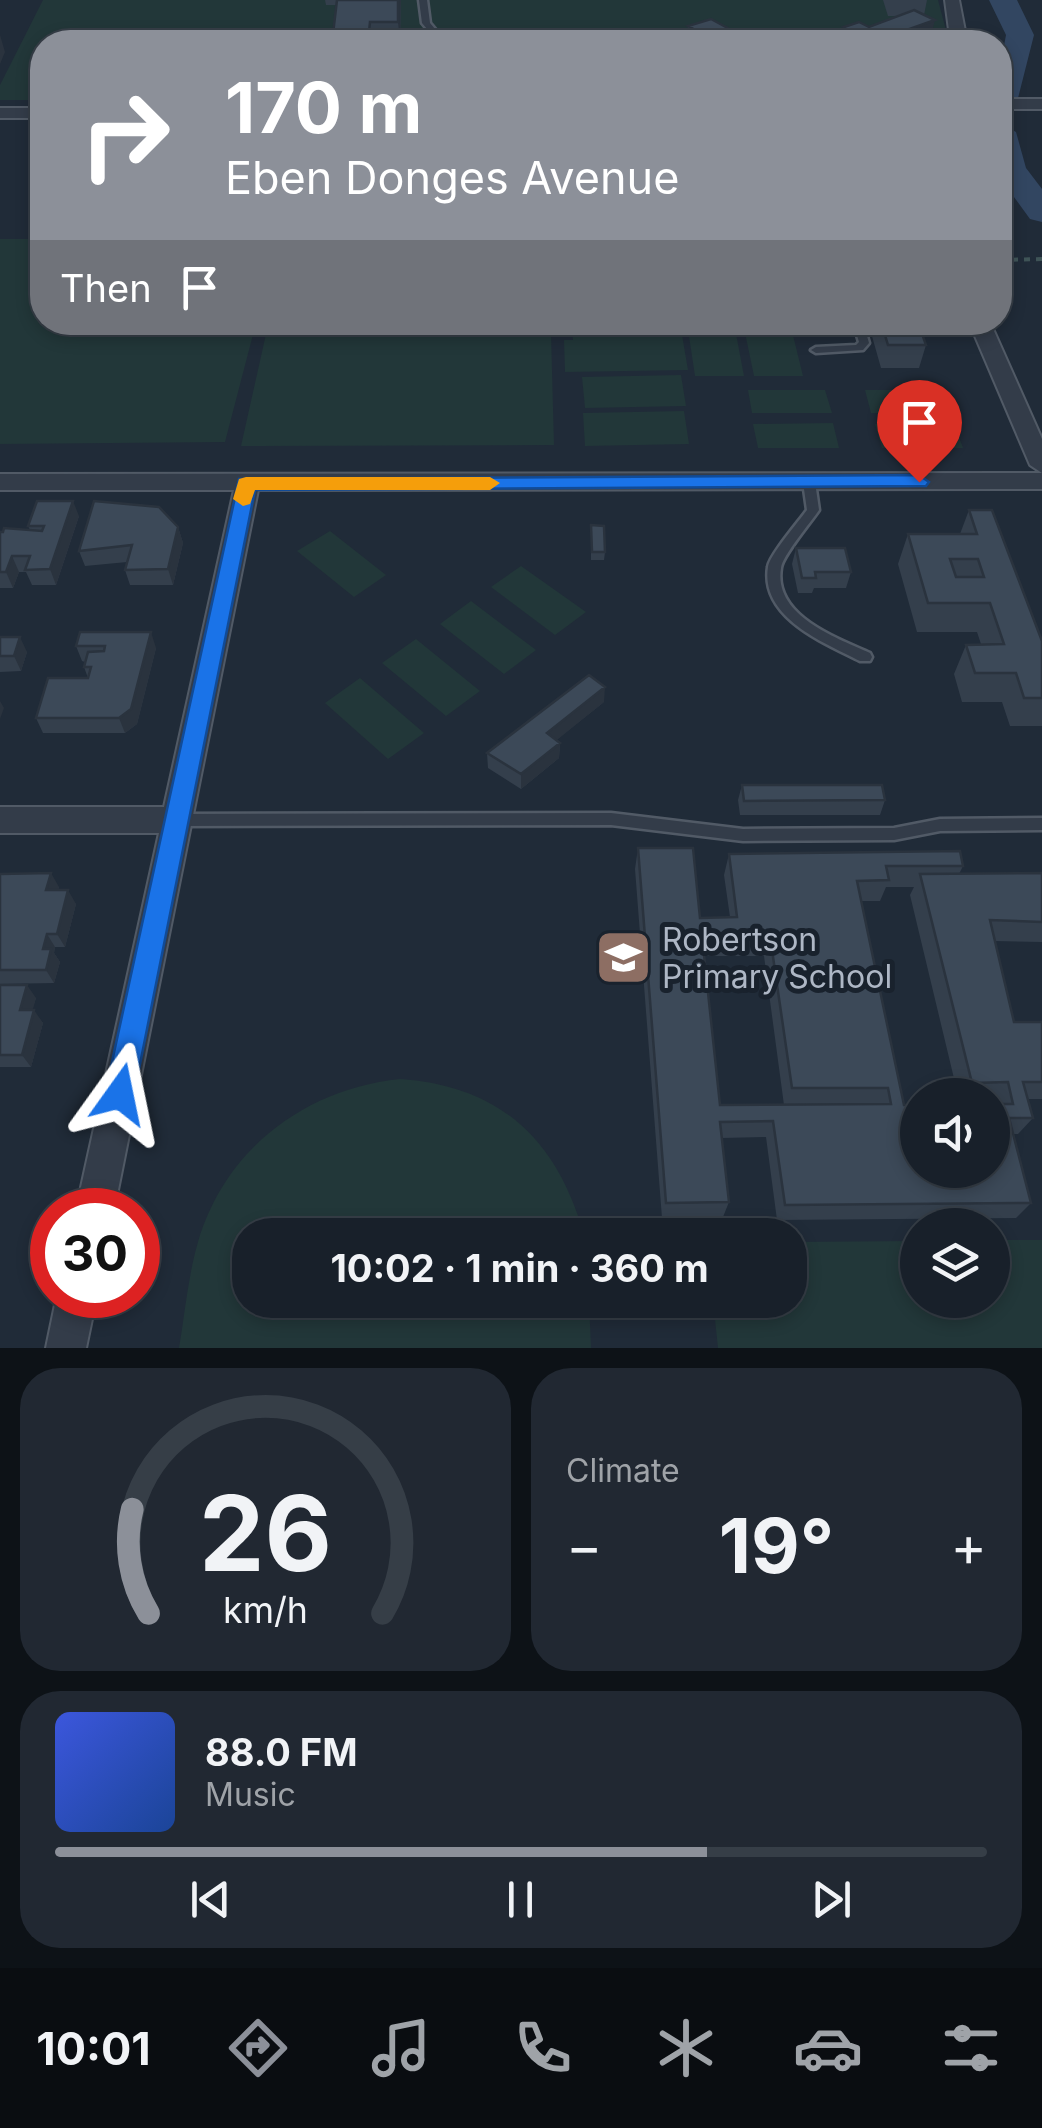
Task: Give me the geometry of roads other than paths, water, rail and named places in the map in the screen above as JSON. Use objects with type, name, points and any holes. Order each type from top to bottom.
[{"type":"street","points":[[952,0],[957,30]]},
{"type":"street","points":[[0,113],[30,112]]},
{"type":"street","points":[[985,335],[1042,466]]},
{"type":"street","points":[[0,482],[1042,481]]},
{"type":"street","points":[[100,1188],[246,484]]},
{"type":"street","points":[[0,820],[177,820]]},
{"type":"street","points":[[66,1348],[73,1318]]},
{"type":"lane","points":[[423,0],[426,23],[432,30]]},
{"type":"lane","points":[[816,350],[859,348],[864,342],[862,335]]},
{"type":"lane","points":[[809,482],[813,510],[774,565],[778,596],[804,628],[865,657]]},
{"type":"lane","points":[[177,820],[611,819],[743,835],[894,834],[940,825],[1042,824]]},
{"type":"waterway","points":[[1003,0],[1020,35],[1012,75]]},
{"type":"waterway","points":[[1012,172],[1042,212]]},
{"type":"place","name":"Robertson Primary School","points":[[623,957]]}]
